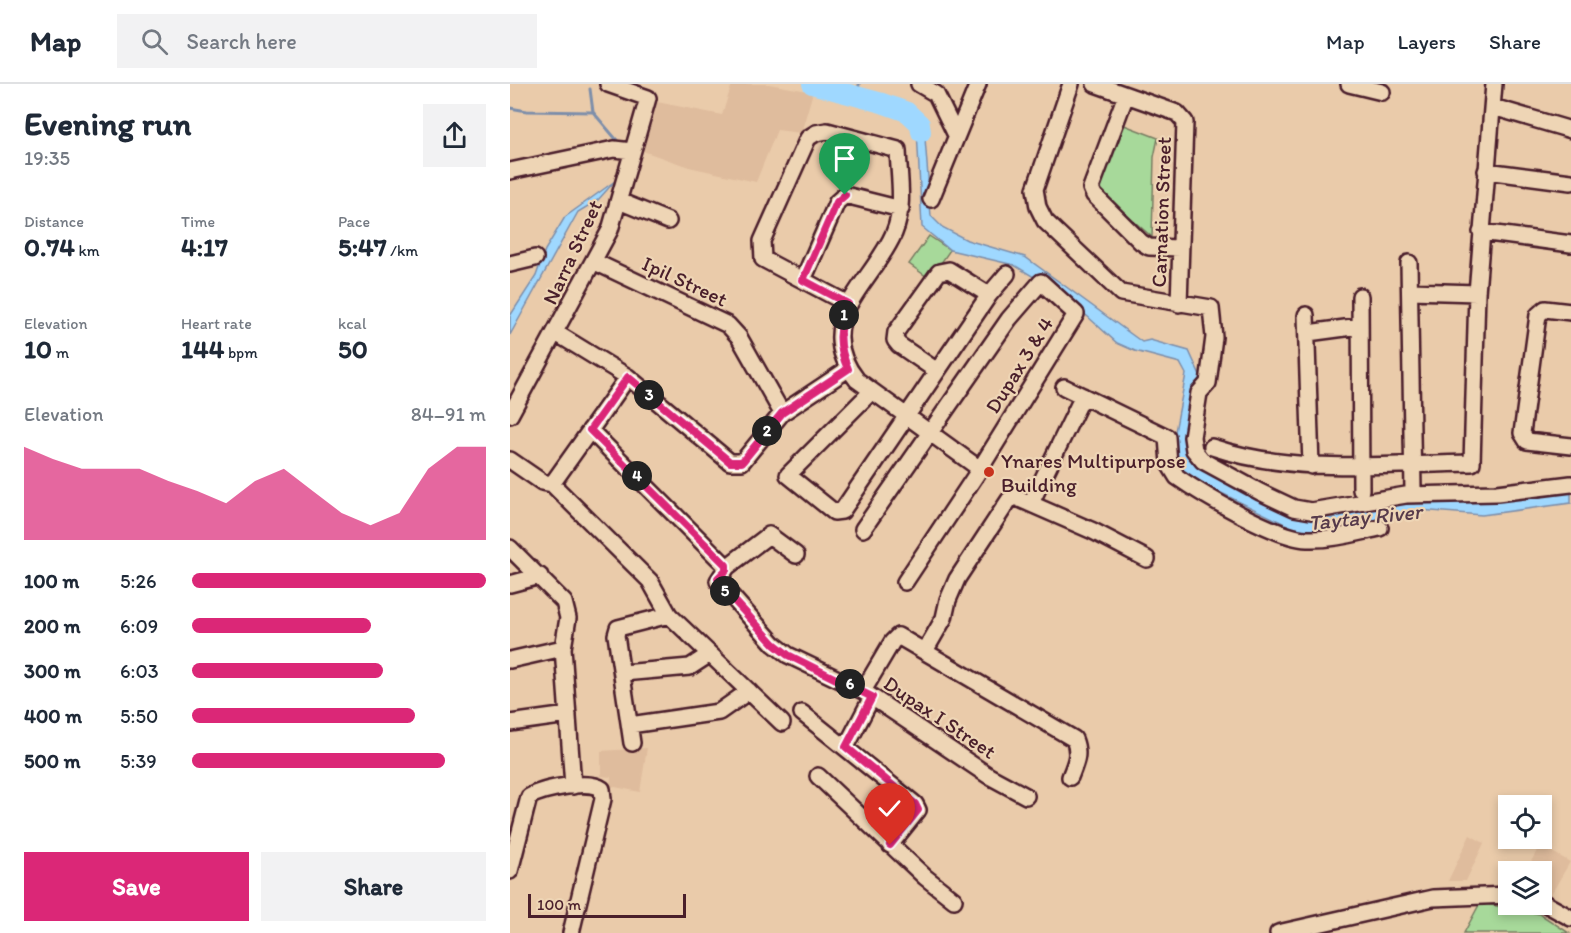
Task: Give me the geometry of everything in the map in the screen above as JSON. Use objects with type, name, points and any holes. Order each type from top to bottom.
[{"type":"street","name":"Narra Street","points":[[510,415],[595,262],[620,201],[623,149],[648,98],[608,84]]},
{"type":"street","points":[[919,84],[936,94],[956,135]]},
{"type":"street","points":[[931,199],[978,84]]},
{"type":"street","points":[[1071,84],[1035,189],[1038,207],[1045,221],[1121,293],[1211,308],[1214,337],[1208,382],[1199,393],[1192,436],[1194,450],[1203,461],[1294,508],[1311,511],[1406,495],[1497,493],[1571,483]]},
{"type":"street","points":[[1095,84],[1126,95],[1091,188],[1094,195],[1141,243],[1149,247],[1180,248]]},
{"type":"street","points":[[1349,84],[1382,92]]},
{"type":"street","points":[[1212,447],[1262,460],[1311,466],[1472,463],[1480,232],[1494,84]]},
{"type":"street","name":"Carnation Street","points":[[1126,95],[1177,113],[1185,122],[1179,304]]},
{"type":"street","points":[[1493,106],[1571,130]]},
{"type":"street","points":[[848,304],[763,259],[761,250],[762,241],[808,138],[816,133],[827,131],[898,150],[901,209],[894,233],[848,304],[840,327],[839,342],[848,369],[857,380],[980,469]]},
{"type":"street","points":[[510,171],[623,149]]},
{"type":"street","points":[[1486,171],[1571,182]]},
{"type":"street","points":[[803,280],[837,202],[845,195],[901,209]]},
{"type":"street","points":[[620,201],[668,221]]},
{"type":"street","points":[[1480,232],[1571,244]]},
{"type":"street","points":[[510,264],[535,258]]},
{"type":"street","name":"Ipil Street","points":[[595,262],[728,325],[739,337],[782,413]]},
{"type":"street","points":[[1409,263],[1413,490]]},
{"type":"street","points":[[937,371],[899,345],[895,340],[896,332],[939,272],[949,270],[989,295]]},
{"type":"street","points":[[872,391],[788,475],[834,512],[842,511],[989,295],[1007,274]]},
{"type":"street","name":"Dupax 3 & 4","points":[[863,529],[1009,319],[1041,282],[1076,314],[980,469],[905,582]]},
{"type":"street","points":[[1410,291],[1477,293]]},
{"type":"street","points":[[1360,296],[1361,490]]},
{"type":"street","points":[[1571,312],[1545,309],[1538,315],[1522,433],[1527,441],[1571,446]]},
{"type":"street","points":[[1306,315],[1311,466]]},
{"type":"street","points":[[1308,333],[1360,326]]},
{"type":"street","points":[[556,333],[628,377],[730,462],[737,464],[742,462],[782,413],[848,369]]},
{"type":"street","points":[[552,484],[628,377]]},
{"type":"street","points":[[1064,387],[1167,437],[1169,464],[1176,477],[1262,524],[1304,539],[1342,537],[1380,528]]},
{"type":"street","points":[[1031,503],[1083,396]]},
{"type":"street","points":[[590,430],[727,567],[768,535],[796,555]]},
{"type":"street","points":[[510,460],[542,482],[552,484],[650,581],[669,615],[782,723]]},
{"type":"street","points":[[926,651],[944,618],[957,579],[1009,500],[1015,496],[1148,559]]},
{"type":"street","points":[[510,548],[564,602],[568,618],[563,648],[573,786]]},
{"type":"street","name":"Dupax I Street","points":[[727,567],[718,578],[720,585],[774,644],[788,655],[868,694],[989,776],[1026,796]]},
{"type":"street","points":[[510,584],[540,576]]},
{"type":"street","points":[[632,743],[616,635],[618,628],[669,615]]},
{"type":"street","points":[[846,747],[891,642],[898,636],[1074,738],[1078,750],[1077,760],[1070,777]]},
{"type":"street","points":[[510,660],[563,648]]},
{"type":"street","points":[[623,674],[690,667],[710,654]]},
{"type":"street","points":[[630,725],[719,712],[749,691]]},
{"type":"street","points":[[802,713],[915,804],[918,810],[890,845]]},
{"type":"street","points":[[510,723],[568,715]]},
{"type":"street","points":[[818,776],[890,845],[954,900]]},
{"type":"street","points":[[510,871],[529,797],[536,793],[573,786],[598,786],[604,793],[571,933]]},
{"type":"street","points":[[1278,933],[1433,898],[1498,895]]},
{"type":"street","points":[[1552,908],[1571,918]]},
{"type":"shaded area","points":[[732,84],[769,84],[813,92],[801,133],[777,130],[756,182],[689,167],[640,150],[657,102],[722,115]]},
{"type":"shaded area","points":[[647,748],[640,792],[610,786],[611,777],[601,776],[601,751]]},
{"type":"shaded area","points":[[1470,835],[1484,843],[1466,881],[1448,881]]},
{"type":"shaded area","points":[[1538,849],[1547,849],[1570,862],[1552,893],[1552,861],[1531,861]]},
{"type":"green space","points":[[1119,123],[1158,138],[1154,157],[1152,237],[1097,189]]},
{"type":"green space","points":[[929,236],[950,250],[930,279],[909,264]]},
{"type":"green space","points":[[1480,903],[1498,906],[1498,915],[1542,915],[1569,933],[1464,933]]},
{"type":"water","points":[[907,112],[924,125],[931,216],[942,227],[967,240],[1025,257],[1142,342],[1150,340],[1189,351],[1200,375],[1192,423],[1201,466],[1238,489],[1301,518],[1333,518],[1410,499],[1494,501],[1571,489],[1571,503],[1482,515],[1419,510],[1339,531],[1297,530],[1207,486],[1182,470],[1175,461],[1174,437],[1186,374],[1180,363],[1135,351],[1117,343],[1087,316],[1039,280],[1014,265],[950,250],[922,227],[917,130],[915,120]]},
{"type":"water","points":[[615,181],[598,200],[578,212],[510,335],[510,316],[536,276],[545,250],[565,217]]},
{"type":"waterway","name":"Taytay River","points":[[812,84],[907,112],[920,124],[921,132]]},
{"type":"waterway","points":[[858,96],[859,84]]},
{"type":"waterway","points":[[590,89],[593,112],[621,145]]},
{"type":"waterway","points":[[510,108],[527,111],[593,112]]},
{"type":"place","name":"Ynares Multipurpose Building","points":[[989,472]]},
{"type":"route","points":[[845,195],[837,202],[803,280],[848,304],[840,327],[839,342],[848,369],[782,413],[742,462],[737,464],[730,462],[628,377],[590,430],[726,565],[726,570],[718,578],[720,585],[774,644],[788,655],[872,697],[846,747],[915,804],[918,810],[890,845]]}]
